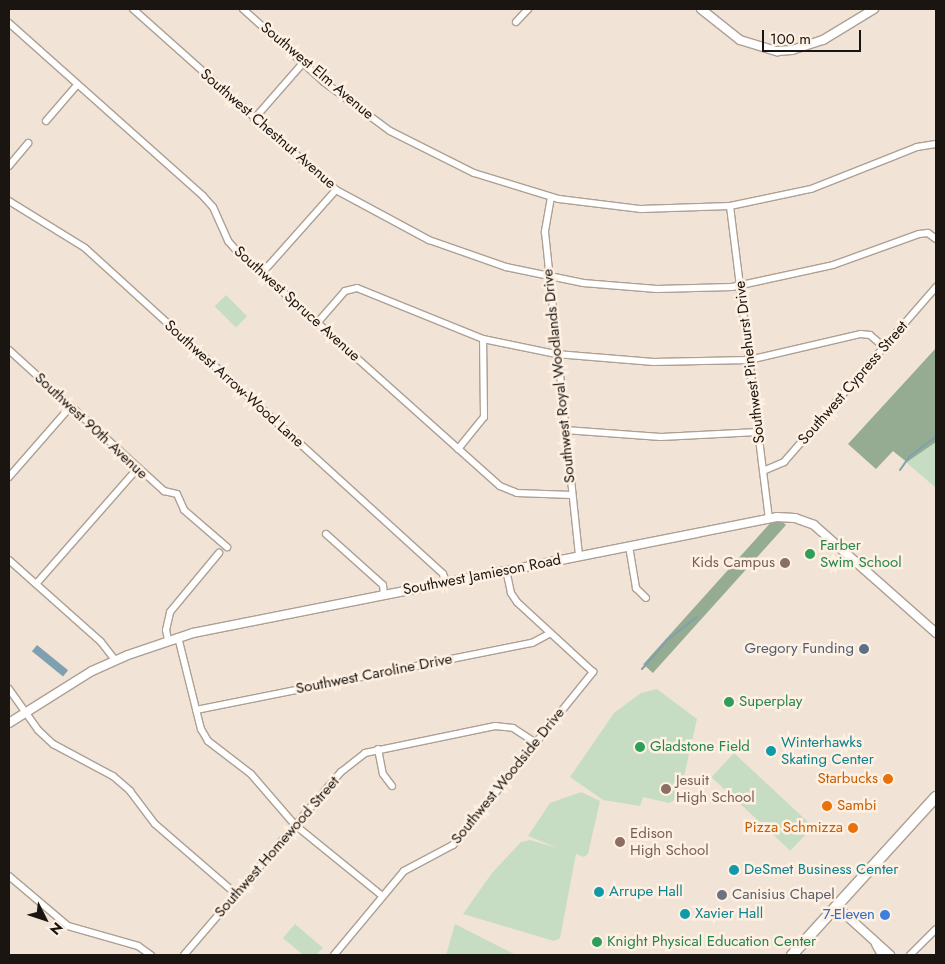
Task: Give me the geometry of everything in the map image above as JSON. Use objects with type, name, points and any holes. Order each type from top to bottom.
[{"type":"main road","points":[[792,955],[936,797]]},
{"type":"street","name":"Southwest Chestnut Avenue","points":[[133,9],[254,119],[336,190],[429,240],[506,267],[549,278],[657,289],[740,286],[833,265],[919,234],[928,233],[936,239]]},
{"type":"street","name":"Southwest Elm Avenue","points":[[243,9],[303,63],[358,108],[425,150],[493,180],[551,197],[641,209],[730,206],[811,189],[918,147],[936,144]]},
{"type":"street","points":[[516,22],[528,9]]},
{"type":"street","points":[[701,9],[740,40],[776,51],[792,50],[823,40],[874,9]]},
{"type":"street","name":"Southwest Spruce Avenue","points":[[9,23],[203,196],[213,207],[228,241],[458,449],[511,492],[572,495]]},
{"type":"street","points":[[254,119],[303,63]]},
{"type":"street","points":[[46,121],[77,85]]},
{"type":"street","points":[[9,166],[28,143]]},
{"type":"street","points":[[263,272],[336,190]]},
{"type":"street","name":"Southwest Royal Woodlands Drive","points":[[551,197],[545,232],[556,354],[579,556]]},
{"type":"street","name":"Southwest Arrow-Wood Lane","points":[[9,201],[85,248],[443,574],[446,581]]},
{"type":"street","name":"Southwest Pinehurst Drive","points":[[730,206],[769,518]]},
{"type":"street","name":"Southwest Cypress Street","points":[[763,471],[784,462],[936,287]]},
{"type":"street","points":[[318,322],[345,291],[357,288],[484,339],[556,354],[654,362],[749,360],[861,334],[870,335],[884,347]]},
{"type":"street","points":[[458,449],[484,418],[484,339]]},
{"type":"street","name":"Southwest 90th Avenue","points":[[9,350],[137,469],[164,492],[177,494],[184,510],[227,547]]},
{"type":"street","points":[[9,477],[70,407]]},
{"type":"street","points":[[565,430],[661,437],[758,432]]},
{"type":"street","points":[[36,584],[137,469]]},
{"type":"street","name":"Southwest Jamieson Road","points":[[9,723],[69,683],[115,660],[178,637],[446,581],[769,518],[795,518],[814,526],[936,632]]},
{"type":"street","points":[[326,534],[383,585],[384,594]]},
{"type":"street","points":[[629,546],[636,588],[646,598]]},
{"type":"street","points":[[168,640],[166,630],[170,612],[219,554]]},
{"type":"street","points":[[9,560],[101,642],[115,660]]},
{"type":"street","points":[[506,570],[511,593],[516,602],[551,633]]},
{"type":"street","name":"Southwest Woodside Drive","points":[[334,955],[381,896],[404,871],[453,845],[593,672],[551,633]]},
{"type":"street","name":"Southwest Caroline Drive","points":[[196,710],[532,643],[551,633]]},
{"type":"street","points":[[178,637],[196,710],[208,741],[250,774],[295,825],[381,896]]},
{"type":"street","points":[[9,689],[25,713],[53,744],[113,776],[130,790],[155,824],[236,894]]},
{"type":"street","name":"Southwest Homewood Street","points":[[184,955],[351,762],[378,749],[495,726],[513,728],[536,742]]},
{"type":"street","points":[[378,749],[383,774],[392,786]]},
{"type":"street","points":[[9,876],[68,926],[138,946],[151,955]]},
{"type":"street","points":[[836,906],[890,955]]},
{"type":"street","points":[[910,955],[936,929]]},
{"type":"street","points":[[876,944],[882,955]]},
{"type":"green space","points":[[226,295],[247,316],[236,328],[215,306]]},
{"type":"green space","points":[[936,348],[936,442],[907,462],[893,451],[876,469],[848,444]]},
{"type":"green space","points":[[936,403],[936,488],[893,451]]},
{"type":"green space","points":[[776,516],[786,525],[653,673],[643,664]]},
{"type":"green space","name":"Gladstone Field","points":[[657,689],[697,719],[684,776],[681,775],[674,800],[669,803],[643,797],[640,806],[603,800],[570,777],[614,713],[641,693]]},
{"type":"green space","points":[[734,753],[813,827],[790,851],[711,777]]},
{"type":"green space","points":[[581,792],[600,801],[588,854],[584,857],[576,854],[560,938],[554,941],[463,914],[492,873],[521,842],[530,840],[558,848],[528,836],[550,803]]},
{"type":"green space","points":[[295,924],[323,948],[316,955],[303,955],[283,938]]},
{"type":"green space","points":[[455,924],[516,955],[446,955]]},
{"type":"water","points":[[37,645],[68,670],[63,676],[32,651]]},
{"type":"waterway","points":[[900,470],[909,457],[936,437]]},
{"type":"waterway","points":[[642,669],[666,641],[697,617]]},
{"type":"place","name":"Farber Swim School","points":[[810,554]]},
{"type":"place","name":"Kids Campus","points":[[785,563]]},
{"type":"place","name":"Gregory Funding","points":[[864,649]]},
{"type":"place","name":"Superplay","points":[[729,702]]},
{"type":"place","name":"Gladstone Field","points":[[640,747]]},
{"type":"place","name":"Winterhawks Skating Center","points":[[771,751]]},
{"type":"place","name":"Starbucks","points":[[888,779]]},
{"type":"place","name":"Jesuit High School","points":[[666,789]]},
{"type":"place","name":"Sambi","points":[[827,806]]},
{"type":"place","name":"Pizza Schmizza","points":[[853,828]]},
{"type":"place","name":"Edison High School","points":[[620,842]]},
{"type":"place","name":"DeSmet Business Center","points":[[734,870]]},
{"type":"place","name":"Arrupe Hall","points":[[599,892]]},
{"type":"place","name":"Canisius Chapel","points":[[722,895]]},
{"type":"place","name":"Xavier Hall","points":[[685,914]]},
{"type":"place","name":"7-Eleven","points":[[885,915]]},
{"type":"place","name":"Knight Physical Education Center","points":[[597,942]]}]
